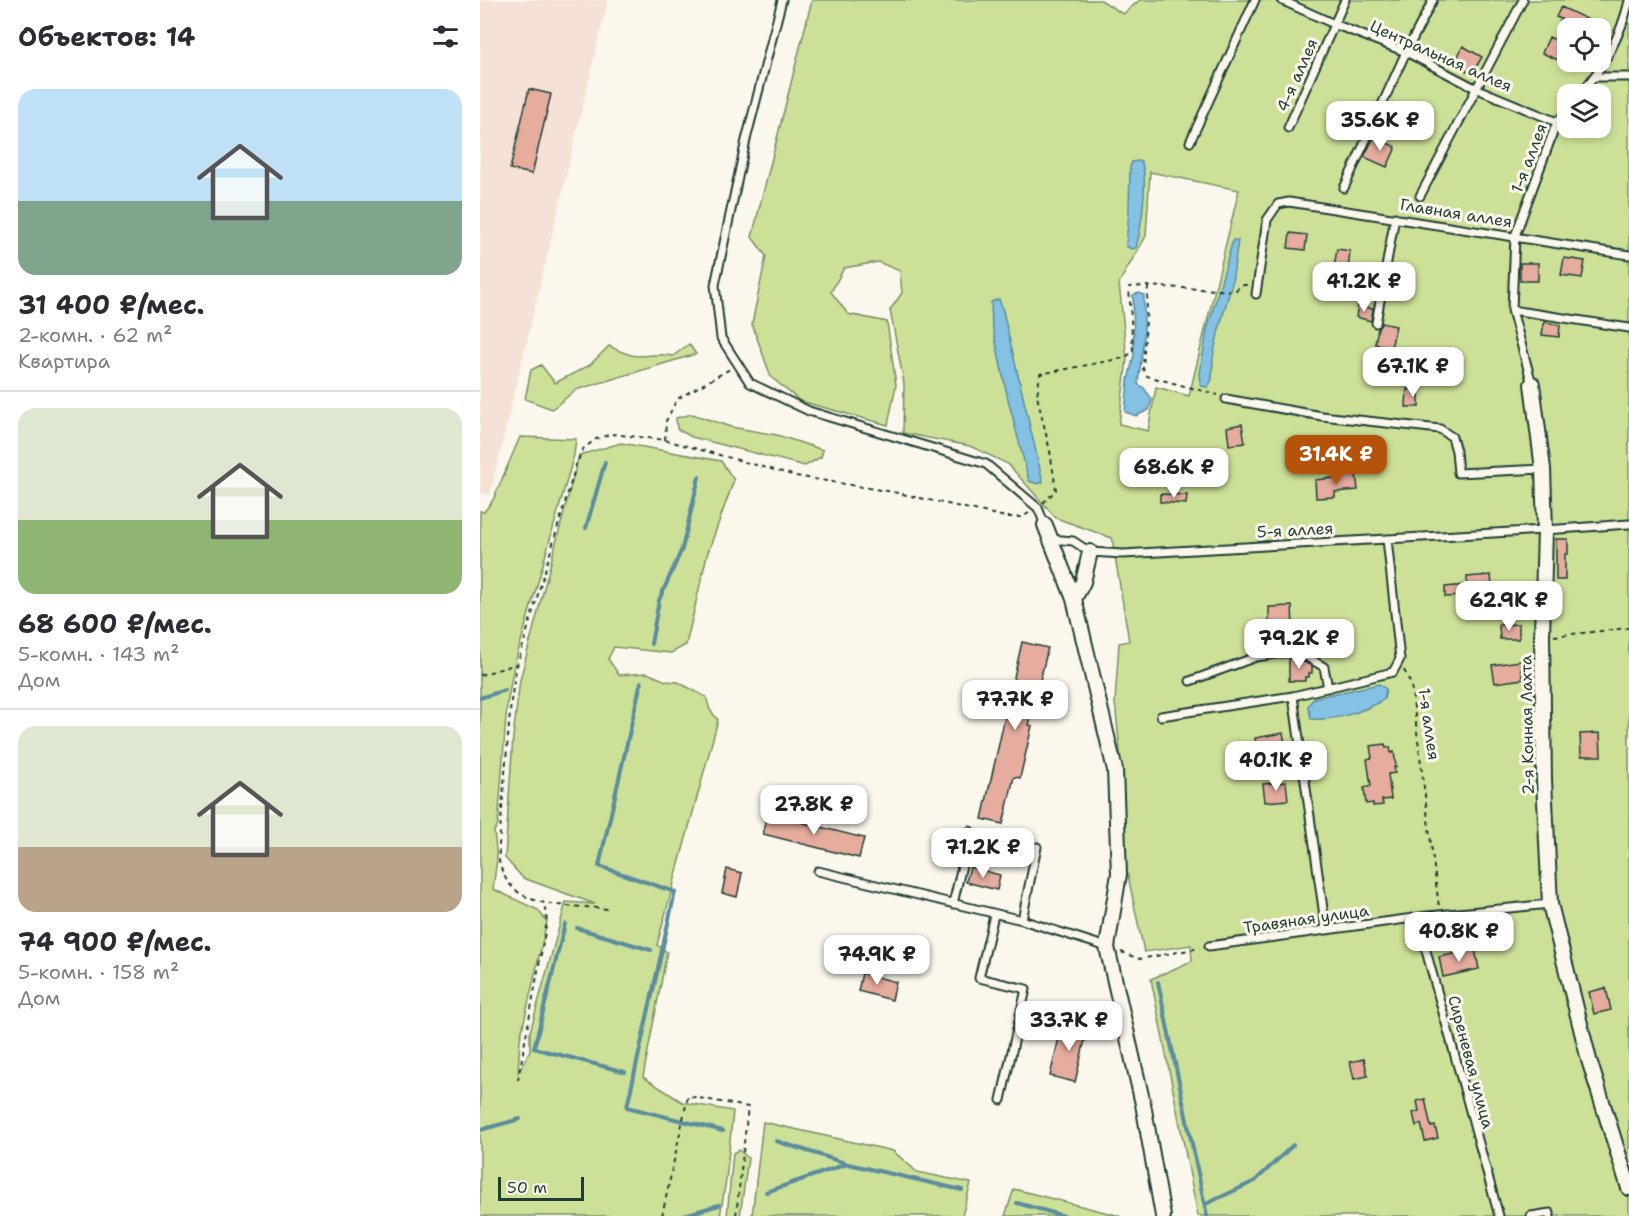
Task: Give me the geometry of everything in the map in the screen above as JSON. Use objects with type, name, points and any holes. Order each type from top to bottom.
[{"type":"street","name":"2-я Конная Лахта","points":[[1532,384],[1543,469],[1545,530],[1542,637],[1544,780],[1550,904],[1589,1060],[1629,1188]]},
{"type":"street","points":[[1048,532],[1074,599],[1115,770],[1119,874],[1107,947],[1143,1104],[1163,1216]]},
{"type":"street","points":[[1074,599],[1083,582],[1090,552]]},
{"type":"lane","points":[[782,0],[746,140],[715,285],[722,338],[750,382],[809,411],[986,464],[1038,508],[1048,532]]},
{"type":"lane","points":[[1190,142],[1255,0]]},
{"type":"lane","name":"Центральная аллея","points":[[1281,0],[1334,24],[1406,52],[1475,88],[1557,122]]},
{"type":"lane","name":"4-я аллея","points":[[1288,128],[1345,0]]},
{"type":"lane","points":[[1344,188],[1406,52],[1433,0]]},
{"type":"lane","points":[[1420,196],[1523,0]]},
{"type":"lane","points":[[1589,84],[1595,77],[1624,22],[1629,1]]},
{"type":"lane","points":[[1595,77],[1629,77]]},
{"type":"lane","name":"1-я аллея","points":[[1521,218],[1557,122]]},
{"type":"lane","name":"Главная аллея","points":[[1256,290],[1267,220],[1278,204],[1289,202],[1629,255]]},
{"type":"lane","points":[[1376,323],[1395,217]]},
{"type":"lane","name":"2-я Конная Лахта","points":[[1521,218],[1515,236],[1512,310],[1532,384]]},
{"type":"lane","points":[[1512,310],[1629,328]]},
{"type":"lane","points":[[1226,399],[1322,416],[1440,429],[1452,437],[1458,473],[1543,469]]},
{"type":"lane","name":"5-я аллея","points":[[1048,532],[1072,541],[1090,552],[1123,554],[1629,524]]},
{"type":"lane","points":[[1161,716],[1293,696],[1393,672],[1400,659],[1387,539]]},
{"type":"lane","points":[[1190,681],[1256,657],[1297,651],[1324,667],[1328,688]]},
{"type":"lane","points":[[1293,696],[1326,930]]},
{"type":"lane","points":[[953,904],[970,831]]},
{"type":"lane","points":[[1022,920],[1037,846]]},
{"type":"lane","points":[[818,871],[1022,920],[1107,947]]},
{"type":"lane","name":"Травяная улица","points":[[1209,946],[1428,916],[1550,904]]},
{"type":"lane","points":[[994,915],[979,978],[1026,989],[1001,1100]]},
{"type":"lane","name":"Сиреневая улица","points":[[1428,916],[1431,925],[1425,946],[1498,1216]]},
{"type":"lane","points":[[1532,1216],[1550,1213],[1550,1216]]},
{"type":"path","points":[[607,909],[544,903],[532,899],[508,884],[500,867],[499,845],[511,701],[518,664],[566,496],[583,449],[596,439],[611,434],[665,440],[796,476],[893,492],[980,512],[1022,517],[1038,508],[1056,490],[1050,451],[1037,396],[1040,374],[1124,358],[1133,352],[1129,287],[1235,291],[1241,285],[1256,290]]},
{"type":"path","points":[[1148,286],[1143,369],[1148,376],[1210,392],[1226,399]]},
{"type":"path","points":[[665,440],[666,421],[677,399],[738,364]]},
{"type":"path","points":[[1542,637],[1629,628]]},
{"type":"path","name":"1-я аллея","points":[[1400,659],[1411,684],[1440,915]]},
{"type":"path","points":[[480,675],[518,664]]},
{"type":"path","points":[[518,1080],[547,921],[544,903]]},
{"type":"path","points":[[1107,947],[1140,959],[1209,946]]},
{"type":"path","points":[[662,1216],[688,1096],[748,1107],[736,1216]]},
{"type":"shaded area","points":[[480,0],[608,0],[490,495],[480,493]]},
{"type":"green space","points":[[812,0],[1101,0],[1123,14],[1140,0],[1629,0],[1629,1216],[1198,1216],[1151,979],[1192,961],[1191,945],[1144,952],[1123,852],[1121,761],[1115,702],[1119,643],[1129,641],[1112,538],[1056,518],[1008,464],[970,446],[903,433],[904,383],[890,310],[902,293],[900,271],[878,262],[844,268],[831,292],[848,314],[887,322],[896,385],[888,425],[800,401],[771,377],[752,324],[766,256],[752,237]],"holes":[[[1150,172],[1239,190],[1189,396],[1156,387],[1148,431],[1119,424],[1127,359],[1119,283],[1146,236]]]},
{"type":"green space","points":[[689,344],[696,354],[576,390],[552,409],[525,399],[531,370],[541,365],[555,383],[590,365],[609,346],[634,356],[673,356]]},
{"type":"green space","points":[[692,414],[731,427],[777,435],[823,450],[821,457],[805,466],[692,437],[677,429],[676,418]]},
{"type":"green space","points":[[520,437],[576,439],[574,455],[514,666],[507,704],[498,825],[494,831],[497,859],[493,889],[538,910],[547,922],[520,1039],[518,1073],[530,1050],[530,1032],[566,902],[595,904],[523,878],[505,858],[513,737],[520,680],[579,455],[621,443],[721,461],[734,480],[707,555],[686,645],[671,653],[614,647],[608,659],[619,675],[647,673],[666,681],[678,682],[706,697],[710,710],[718,720],[657,945],[667,952],[643,1077],[682,1102],[733,1111],[720,1216],[480,1216],[480,511],[484,512],[493,500]]},
{"type":"green space","points":[[763,1122],[893,1151],[917,1172],[971,1183],[962,1216],[752,1216]]},
{"type":"green space","points":[[739,1150],[748,1158],[740,1216],[727,1216],[733,1153]]},
{"type":"green space","points":[[1014,1189],[1120,1216],[1005,1216]]},
{"type":"water","points":[[1141,161],[1144,179],[1143,204],[1136,248],[1131,249],[1126,246],[1130,167],[1132,162]]},
{"type":"water","points":[[1233,240],[1238,240],[1232,283],[1213,357],[1212,379],[1208,387],[1201,386],[1200,373],[1207,330]]},
{"type":"water","points":[[1139,293],[1144,295],[1144,336],[1138,384],[1152,399],[1149,410],[1136,416],[1125,412],[1128,380],[1134,355],[1133,295]]},
{"type":"water","points":[[999,299],[1043,482],[1037,484],[1029,481],[992,324],[991,302]]},
{"type":"water","points":[[1379,684],[1386,689],[1384,699],[1376,704],[1339,717],[1311,719],[1308,706],[1314,698]]},
{"type":"building","points":[[1561,7],[1585,18],[1558,18],[1556,17]]},
{"type":"building","points":[[1549,37],[1557,41],[1557,60],[1542,53]]},
{"type":"building","points":[[1463,46],[1482,57],[1472,74],[1454,64]]},
{"type":"building","points":[[529,89],[551,94],[532,174],[510,169]]},
{"type":"building","points":[[1374,137],[1396,147],[1387,167],[1364,157]]},
{"type":"building","points":[[1290,233],[1307,235],[1305,250],[1288,248]]},
{"type":"building","points":[[1337,249],[1350,251],[1348,269],[1334,267]]},
{"type":"building","points":[[1564,258],[1585,261],[1582,278],[1561,275]]},
{"type":"building","points":[[1520,263],[1538,263],[1538,281],[1520,281]]},
{"type":"building","points":[[1358,305],[1373,309],[1371,321],[1356,317]]},
{"type":"building","points":[[1544,322],[1560,325],[1559,337],[1542,335]]},
{"type":"building","points":[[1382,323],[1396,326],[1391,348],[1375,344],[1378,328]]},
{"type":"building","points":[[1407,389],[1419,390],[1419,407],[1406,407]]},
{"type":"building","points":[[1242,424],[1245,443],[1229,445],[1227,427]]},
{"type":"building","points":[[1356,473],[1358,490],[1335,492],[1335,497],[1316,498],[1315,480]]},
{"type":"building","points":[[1160,494],[1187,495],[1186,504],[1160,502]]},
{"type":"building","points":[[1556,539],[1568,539],[1568,554],[1565,554],[1565,580],[1556,580]]},
{"type":"building","points":[[1491,575],[1493,597],[1468,599],[1468,596],[1445,597],[1445,587],[1467,585],[1467,577]]},
{"type":"building","points":[[1292,606],[1293,626],[1269,627],[1269,607]]},
{"type":"building","points":[[1519,624],[1519,639],[1500,639],[1499,625]]},
{"type":"building","points":[[1022,642],[1048,648],[1029,725],[1032,726],[1020,778],[1014,777],[1003,824],[982,819]]},
{"type":"building","points":[[1296,657],[1298,662],[1312,666],[1312,673],[1309,673],[1309,677],[1305,677],[1305,681],[1289,681],[1289,658]]},
{"type":"building","points":[[1520,661],[1523,679],[1495,683],[1492,665]]},
{"type":"building","points":[[1283,733],[1286,747],[1275,749],[1277,757],[1264,759],[1263,754],[1258,755],[1255,738]]},
{"type":"building","points":[[1600,733],[1601,756],[1581,756],[1580,734]]},
{"type":"building","points":[[1385,744],[1386,748],[1390,747],[1391,753],[1394,752],[1396,767],[1394,767],[1395,773],[1388,774],[1391,799],[1382,800],[1383,805],[1373,806],[1373,803],[1366,804],[1364,788],[1371,786],[1367,759],[1372,758],[1370,746]]},
{"type":"building","points":[[1286,782],[1288,800],[1265,802],[1263,784]]},
{"type":"building","points":[[768,814],[864,838],[859,858],[763,834]]},
{"type":"building","points":[[970,867],[1000,875],[997,890],[966,882]]},
{"type":"building","points":[[727,869],[742,873],[737,897],[722,893]]},
{"type":"building","points":[[1475,949],[1479,969],[1443,977],[1439,957]]},
{"type":"building","points":[[862,973],[896,982],[892,1000],[858,991]]},
{"type":"building","points":[[1606,988],[1611,1010],[1594,1014],[1589,992]]},
{"type":"building","points":[[1063,1021],[1088,1027],[1075,1082],[1050,1076]]},
{"type":"building","points":[[1364,1059],[1368,1076],[1354,1079],[1350,1062]]},
{"type":"building","points":[[1425,1099],[1431,1127],[1435,1126],[1438,1138],[1425,1141],[1421,1124],[1416,1126],[1413,1113],[1419,1111],[1417,1101]]},
{"type":"waterway","points":[[586,528],[605,462]]},
{"type":"waterway","points":[[651,644],[659,600],[682,549],[699,477]]},
{"type":"waterway","points":[[641,682],[599,866],[675,892],[627,1107],[723,1131]]},
{"type":"waterway","points":[[480,698],[505,690]]},
{"type":"waterway","points":[[565,924],[534,1048],[625,1072]]},
{"type":"waterway","points":[[577,928],[651,950]]},
{"type":"waterway","points":[[1158,982],[1207,1216]]},
{"type":"waterway","points":[[480,1130],[520,1119]]},
{"type":"waterway","points":[[776,1141],[848,1164],[962,1190]]},
{"type":"waterway","points":[[1206,1204],[1255,1181],[1293,1145]]},
{"type":"waterway","points":[[766,1192],[847,1164]]},
{"type":"waterway","points":[[1017,1203],[1064,1216]]},
{"type":"waterway","points":[[681,1216],[719,1205]]}]
